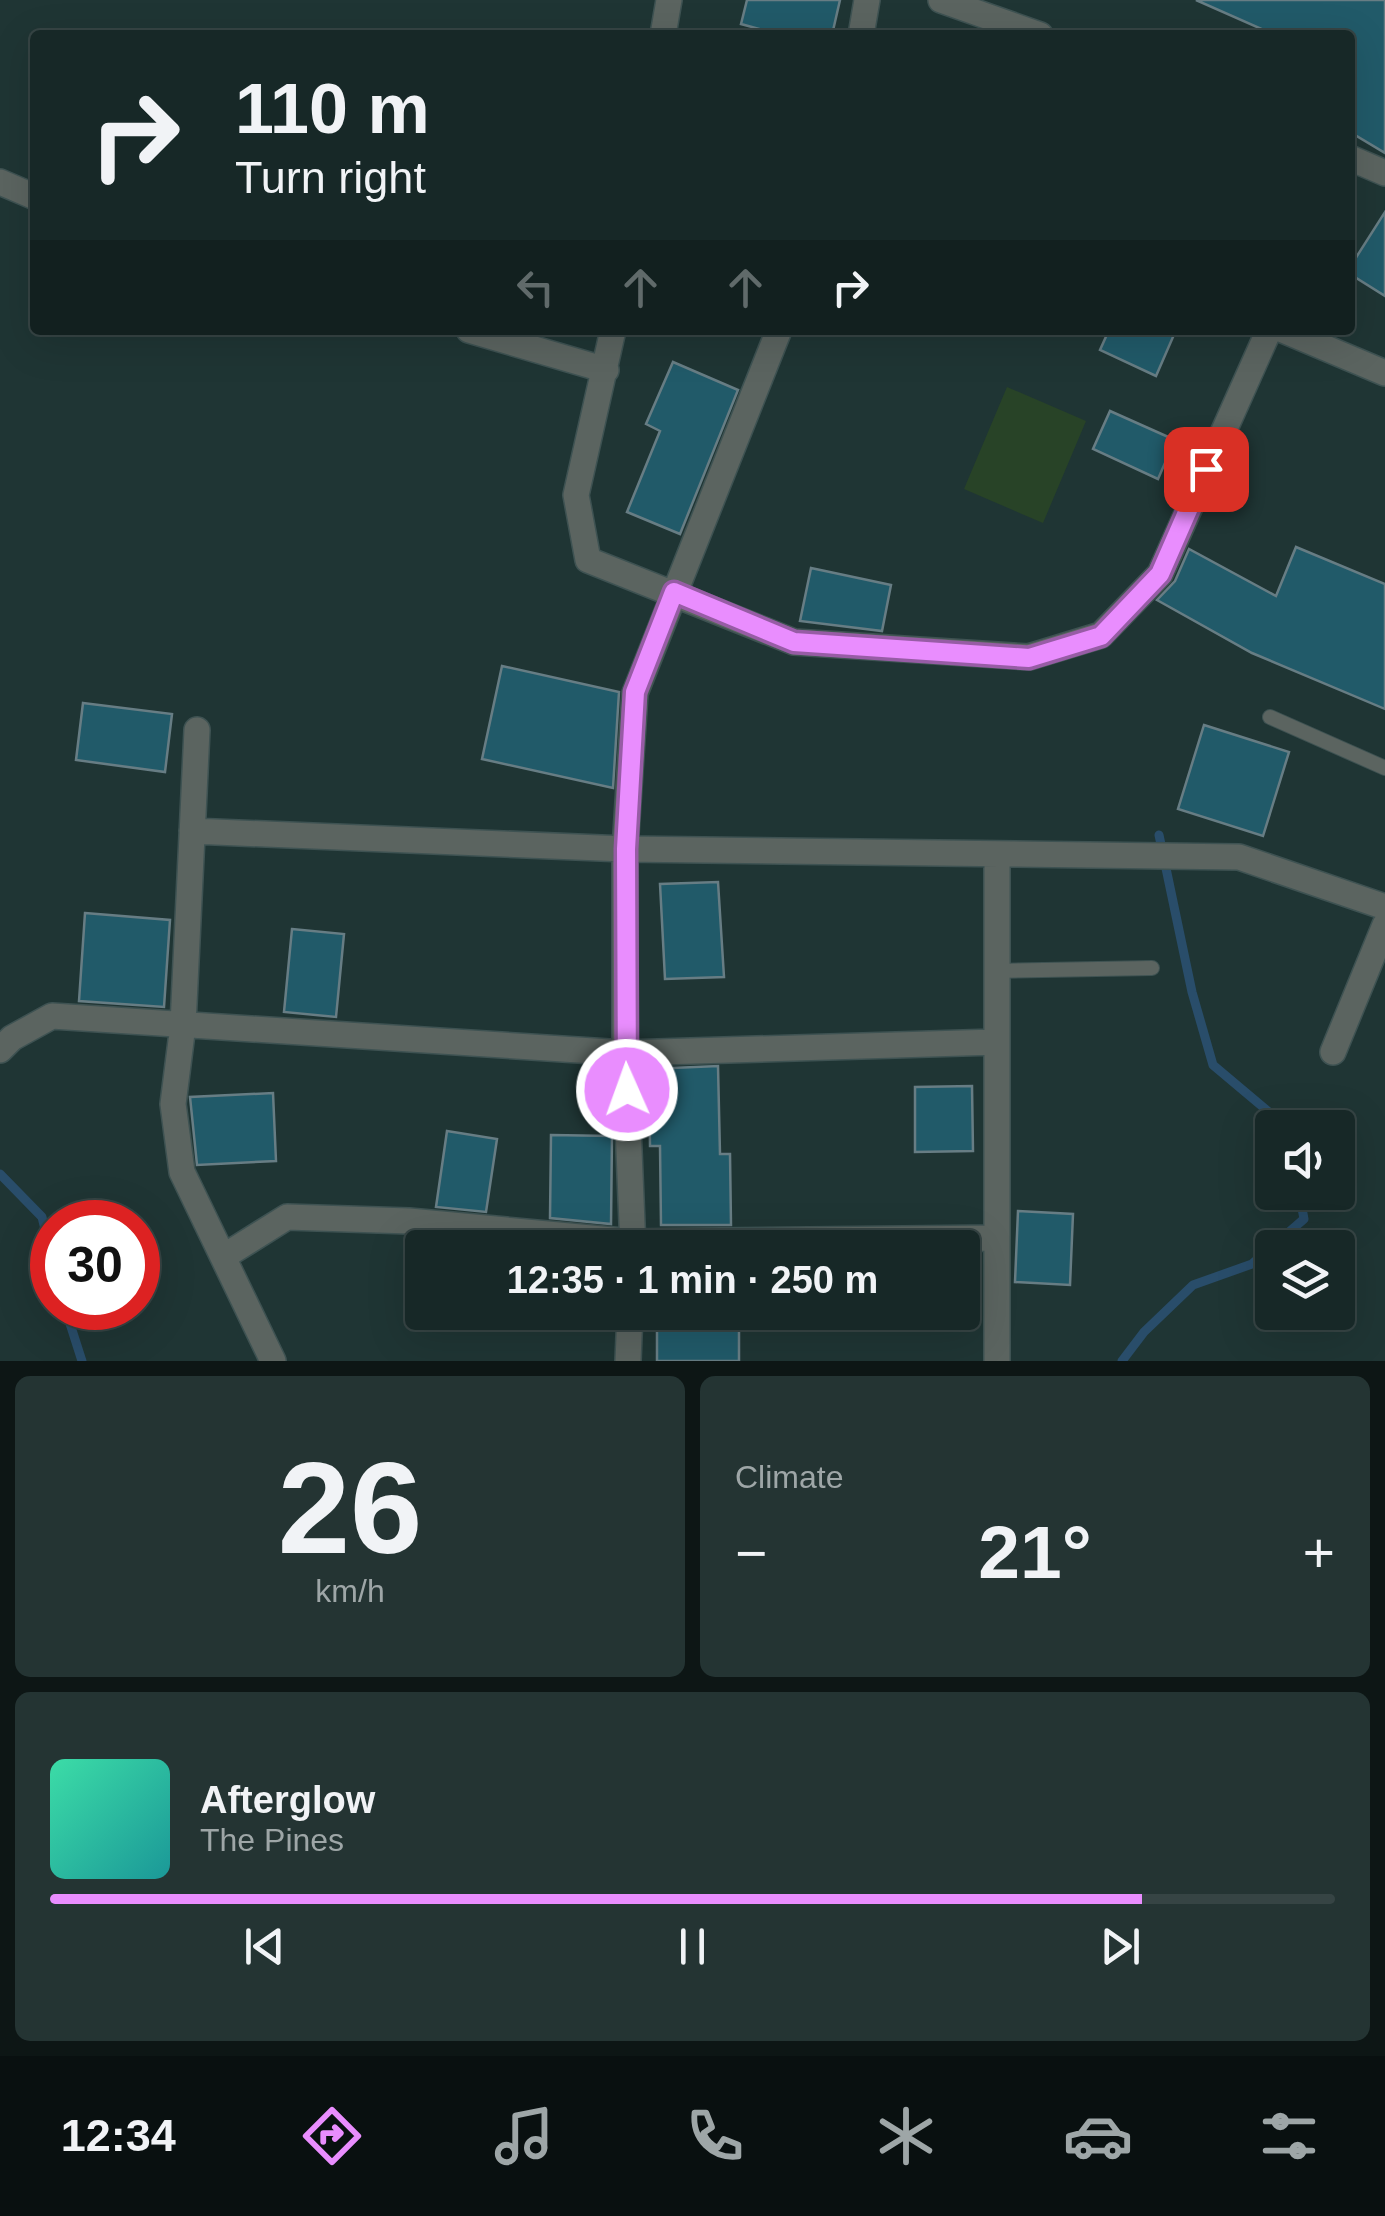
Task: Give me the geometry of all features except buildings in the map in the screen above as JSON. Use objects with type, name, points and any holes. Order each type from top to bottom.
[{"type":"street","points":[[663,30],[669,0]]},
{"type":"street","points":[[862,30],[867,0]]},
{"type":"street","points":[[942,0],[1026,30]]},
{"type":"street","points":[[1355,160],[1385,173]]},
{"type":"street","points":[[0,182],[30,195]]},
{"type":"street","points":[[486,335],[606,370]]},
{"type":"street","points":[[611,335],[576,495],[588,560],[794,642],[1029,658],[1101,636],[1160,574],[1266,335]]},
{"type":"street","points":[[632,1230],[625,1052],[626,849],[635,692],[777,335]]},
{"type":"street","points":[[1295,335],[1385,373]]},
{"type":"street","points":[[196,730],[183,1025],[173,1104],[182,1172],[273,1361]]},
{"type":"street","points":[[192,831],[626,849],[1239,857],[1385,907]]},
{"type":"street","points":[[997,856],[997,1361]]},
{"type":"street","points":[[1333,1052],[1385,925]]},
{"type":"street","points":[[0,1050],[12,1038],[52,1016],[625,1052],[996,1042]]},
{"type":"street","points":[[222,1257],[287,1217],[409,1221],[493,1230]]},
{"type":"street","points":[[980,1238],[996,1238]]},
{"type":"street","points":[[628,1361],[629,1330]]},
{"type":"lane","points":[[1270,717],[1385,768]]},
{"type":"lane","points":[[996,971],[1152,968]]},
{"type":"green space","points":[[1007,387],[1086,421],[1043,523],[964,489]]},
{"type":"waterway","points":[[1159,835],[1192,992],[1213,1065],[1267,1110]]},
{"type":"waterway","points":[[0,1174],[30,1205]]},
{"type":"waterway","points":[[1122,1361],[1144,1332],[1193,1285],[1252,1264],[1304,1219],[1302,1210]]},
{"type":"waterway","points":[[72,1330],[82,1361]]},
{"type":"route","points":[[627,1090],[626,849],[635,692],[674,592],[794,642],[1029,658],[1101,636],[1160,574],[1206,469]]}]
